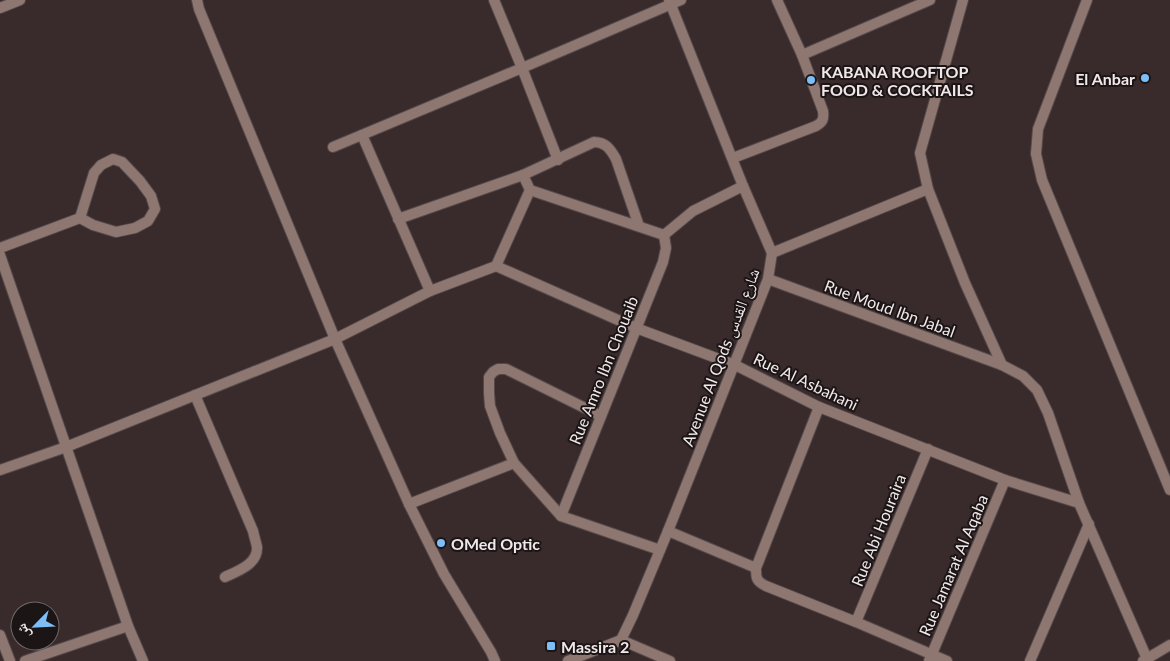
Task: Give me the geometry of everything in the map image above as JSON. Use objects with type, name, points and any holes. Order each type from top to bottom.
[{"type":"street","points":[[0,8],[20,0]]},
{"type":"street","points":[[197,0],[199,9],[335,339],[409,504],[444,574],[495,661]]},
{"type":"street","points":[[494,0],[558,160]]},
{"type":"street","points":[[333,147],[522,68],[670,2],[681,0]]},
{"type":"street","points":[[733,158],[822,123],[823,111],[802,54],[777,0]]},
{"type":"street","points":[[802,54],[930,0]]},
{"type":"street","points":[[964,0],[920,153],[928,189],[965,283],[1002,365]]},
{"type":"street","points":[[1087,0],[1038,128],[1036,154],[1042,180],[1170,490]]},
{"type":"street","name":"Avenue Al Qods شارع القدس","points":[[621,640],[668,531],[768,279],[772,253],[743,186],[670,2]]},
{"type":"street","points":[[362,135],[430,291]]},
{"type":"street","points":[[398,218],[524,175],[594,142],[600,142],[605,144],[616,159],[639,226]]},
{"type":"street","points":[[0,248],[80,218],[93,225],[116,232],[135,228],[148,221],[155,209],[151,196],[140,181],[122,162],[113,159],[101,165],[94,173],[80,218]]},
{"type":"street","points":[[0,470],[66,447],[335,339],[430,291],[496,266],[530,190],[524,175]]},
{"type":"street","points":[[530,190],[664,235],[693,211],[743,186]]},
{"type":"street","points":[[772,253],[928,189]]},
{"type":"street","name":"Rue Amro Ibn Chouaib","points":[[561,516],[663,262],[666,248],[664,235]]},
{"type":"street","points":[[0,255],[128,626],[143,661]]},
{"type":"street","name":"Rue Al Asbahani","points":[[496,266],[636,328],[734,365],[819,407],[1005,480],[1079,503]]},
{"type":"street","name":"Rue Moud Ibn Jabal","points":[[768,279],[1002,365],[1023,376],[1037,390],[1048,414],[1079,503],[1146,660]]},
{"type":"street","points":[[601,416],[506,369],[498,369],[489,377],[490,406],[514,463],[561,516],[660,550]]},
{"type":"street","points":[[195,395],[253,531],[257,549],[253,560],[244,569],[225,577]]},
{"type":"street","points":[[819,407],[756,568],[756,577],[760,583],[856,622],[930,658],[947,661]]},
{"type":"street","name":"Rue Abi Houraira","points":[[856,622],[928,449]]},
{"type":"street","points":[[409,504],[514,463]]},
{"type":"street","name":"Rue Jamarat Al Aqaba","points":[[930,658],[1005,480]]},
{"type":"street","points":[[1030,661],[1088,524]]},
{"type":"street","points":[[668,531],[756,568]]},
{"type":"street","points":[[25,661],[128,626]]},
{"type":"street","points":[[0,635],[10,661]]},
{"type":"street","points":[[568,661],[621,640],[670,661]]},
{"type":"street","points":[[1146,660],[1170,645]]},
{"type":"place","name":"El Anbar","points":[[1145,78]]},
{"type":"place","name":"KABANA ROOFTOP FOOD & COCKTAILS","points":[[811,80]]},
{"type":"place","name":"OMed Optic","points":[[441,543]]},
{"type":"place","name":"Massira 2","points":[[551,646]]}]
